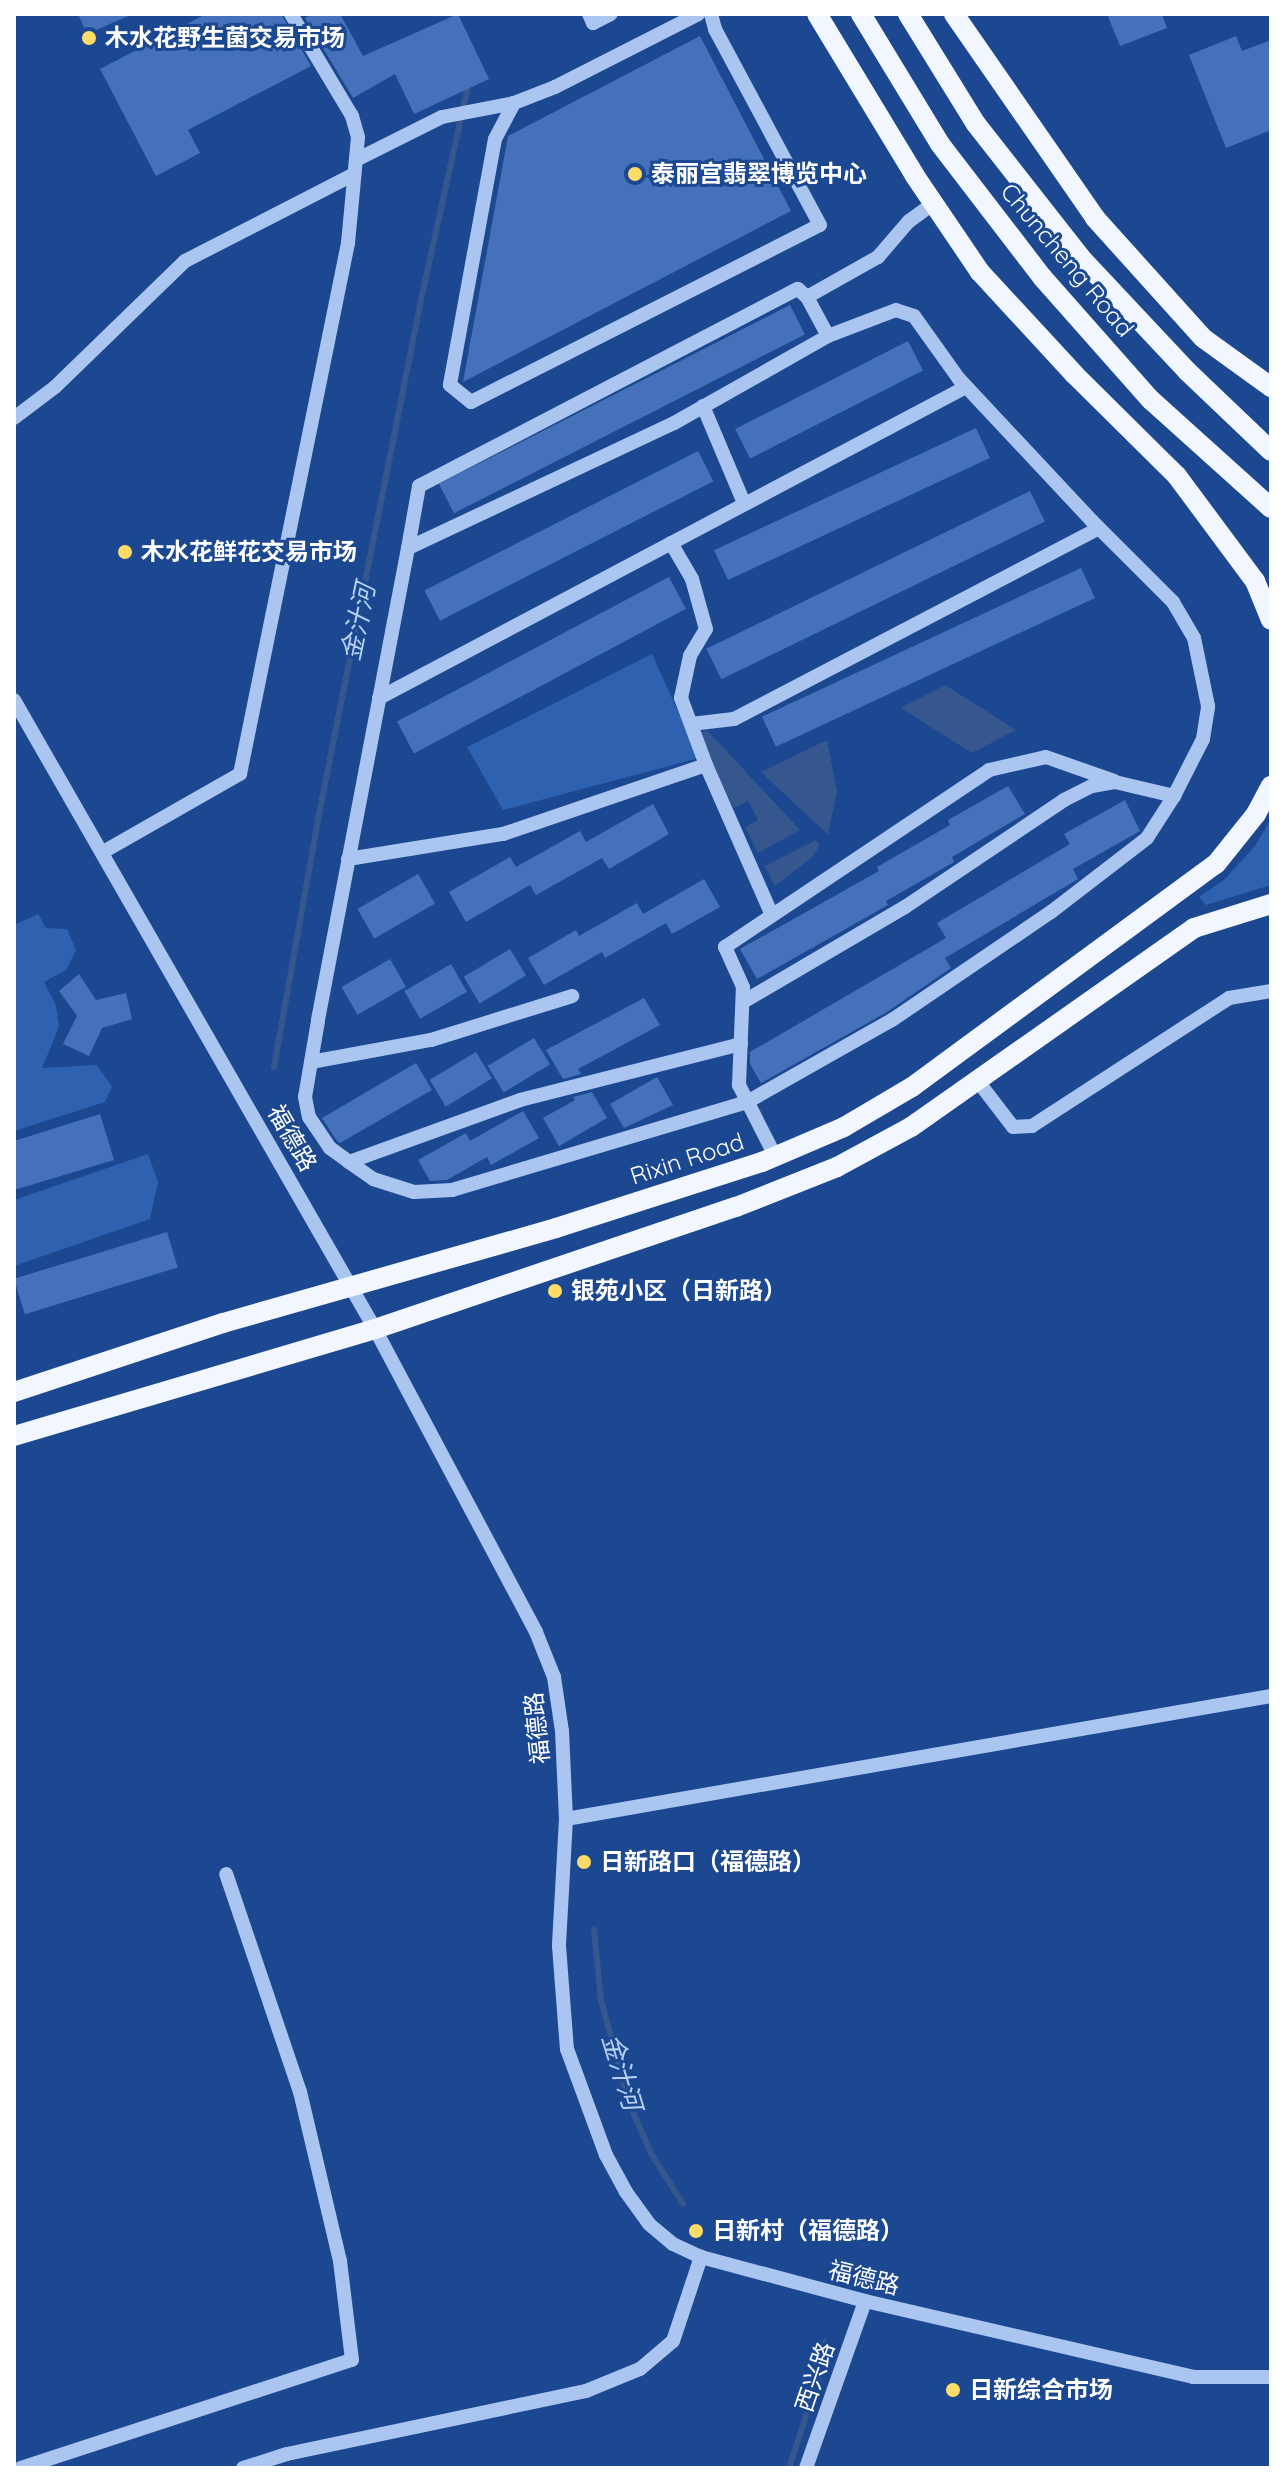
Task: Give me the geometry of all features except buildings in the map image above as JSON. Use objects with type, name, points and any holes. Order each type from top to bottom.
[{"type":"main road","points":[[817,14],[853,78],[980,272],[1177,476],[1255,581],[1271,620]]},
{"type":"main road","name":"Chuncheng Road","points":[[861,14],[940,144],[1042,277],[1151,400],[1271,508]]},
{"type":"main road","name":"Chuncheng Road","points":[[908,14],[976,124],[1081,258],[1187,371],[1271,451]]},
{"type":"main road","points":[[954,14],[1095,218],[1203,338],[1271,387]]},
{"type":"main road","name":"Rixin Road","points":[[14,1392],[223,1323],[556,1228],[775,1156],[844,1127],[912,1087],[1216,864],[1256,814],[1271,786]]},
{"type":"main road","points":[[14,1436],[375,1329],[736,1207],[837,1167],[911,1127],[1194,928],[1271,904]]},
{"type":"street","points":[[103,852],[240,774],[348,243],[358,137],[352,116],[291,14]]},
{"type":"street","points":[[589,14],[593,23],[611,14]]},
{"type":"street","points":[[14,418],[55,387],[185,261],[442,117],[514,103],[555,87],[698,14]]},
{"type":"street","points":[[514,103],[495,139],[450,385],[471,402],[820,225],[715,29],[711,14]]},
{"type":"street","points":[[807,297],[878,257],[909,221],[934,203]]},
{"type":"street","points":[[408,548],[703,406],[828,336],[896,310],[914,316],[966,387],[1173,602],[1194,638],[1203,669],[1208,706],[1203,739],[1184,783],[1147,838],[1051,912],[892,1020],[747,1102],[452,1190],[414,1192],[373,1179],[330,1148],[309,1117],[305,1097],[419,486],[798,289],[807,297],[828,336]]},
{"type":"street","points":[[379,698],[966,387]]},
{"type":"street","points":[[703,406],[744,503]]},
{"type":"street","points":[[691,724],[734,719],[1099,528]]},
{"type":"street","points":[[671,543],[692,579],[706,629],[690,656],[681,698],[706,765],[772,915]]},
{"type":"street","name":"福德路","points":[[14,700],[375,1329],[536,1632],[554,1677],[562,1731],[566,1819],[559,1946],[560,1996],[567,2049],[574,2075],[606,2155],[626,2192],[649,2224],[673,2244],[701,2257],[865,2301],[1193,2377],[1271,2377]]},
{"type":"street","points":[[775,1156],[739,1085],[743,987],[725,947],[989,770],[1046,757],[1115,782],[1174,796]]},
{"type":"street","points":[[348,859],[503,834],[706,765]]},
{"type":"street","points":[[743,1002],[905,907],[1064,800],[1092,786],[1115,782]]},
{"type":"street","points":[[977,1080],[1013,1127],[1032,1126],[1229,998],[1271,991]]},
{"type":"street","points":[[311,1062],[431,1040],[572,996]]},
{"type":"street","points":[[349,1162],[520,1100],[741,1044]]},
{"type":"street","points":[[566,1819],[1271,1696]]},
{"type":"street","points":[[21,2468],[352,2360],[340,2261],[300,2092],[226,1874]]},
{"type":"street","points":[[243,2468],[287,2454],[586,2391],[640,2369],[673,2341],[701,2257]]},
{"type":"street","name":"西兴路","points":[[806,2468],[865,2301]]},
{"type":"shaded area","points":[[652,654],[699,758],[503,810],[467,747]]},
{"type":"shaded area","points":[[945,685],[1016,730],[972,753],[901,708]]},
{"type":"shaded area","points":[[707,730],[800,830],[758,853],[745,827],[758,820],[748,801],[734,808],[697,736]]},
{"type":"shaded area","points":[[827,740],[837,791],[828,835],[761,772]]},
{"type":"shaded area","points":[[1271,819],[1271,885],[1206,905],[1199,897],[1224,880],[1255,846]]},
{"type":"shaded area","points":[[816,840],[820,845],[811,858],[775,886],[765,866]]},
{"type":"shaded area","points":[[38,914],[46,928],[67,929],[76,950],[66,970],[44,982],[56,1005],[59,1027],[42,1068],[97,1065],[112,1087],[105,1102],[14,1131],[14,925]]},
{"type":"shaded area","points":[[148,1154],[158,1182],[150,1219],[14,1266],[14,1200]]},
{"type":"waterway","name":"金汁河","points":[[274,1067],[320,809],[422,295],[468,85]]},
{"type":"waterway","name":"金汁河","points":[[594,1930],[601,2000],[628,2101],[651,2153],[683,2204]]},
{"type":"waterway","name":"金汁河","points":[[789,2468],[823,2364],[826,2341]]},
{"type":"place","name":"木水花野生菌交易市场","points":[[89,38]]},
{"type":"place","name":"泰丽宫翡翠博览中心","points":[[635,174]]},
{"type":"place","name":"木水花鲜花交易市场","points":[[125,552]]},
{"type":"place","name":"银苑小区（日新路）","points":[[555,1291]]},
{"type":"place","name":"日新路口（福德路）","points":[[584,1862]]},
{"type":"place","name":"日新村（福德路）","points":[[696,2231]]},
{"type":"place","name":"日新综合市场","points":[[953,2390]]}]
